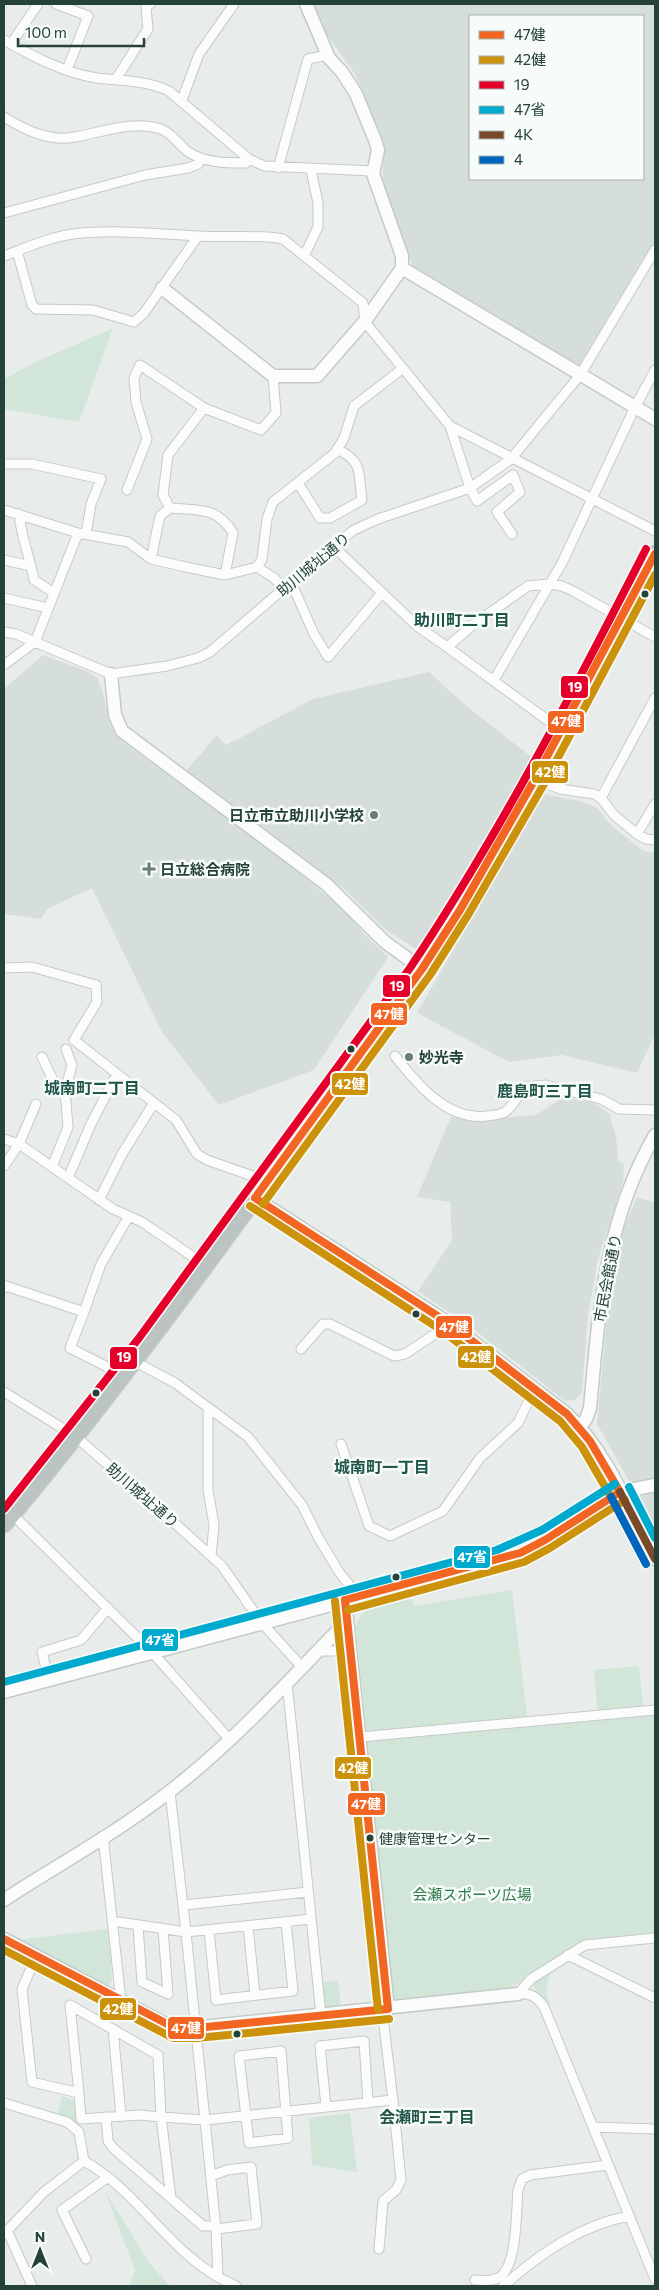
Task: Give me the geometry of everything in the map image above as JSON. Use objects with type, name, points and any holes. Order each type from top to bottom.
[{"type":"highway","points":[[8,1519],[134,1361],[422,969],[460,910],[562,730],[655,554]]},
{"type":"street","points":[[38,4],[8,42],[68,70],[96,77],[155,85],[182,100],[249,159],[264,166],[311,170],[373,171]]},
{"type":"street","points":[[56,4],[88,16],[68,70]]},
{"type":"street","points":[[116,79],[148,29],[146,7],[150,4]]},
{"type":"street","points":[[182,100],[199,54],[234,4]]},
{"type":"street","points":[[162,288],[273,376],[317,376],[365,321],[402,268],[402,256],[377,188],[373,171],[378,150],[375,140],[356,94],[328,55],[306,4]]},
{"type":"street","points":[[278,168],[308,59],[328,55]]},
{"type":"street","points":[[4,117],[28,131],[52,137],[74,137],[101,130],[136,125],[163,130],[190,153],[202,158],[226,163],[246,164],[249,159]]},
{"type":"street","points":[[4,213],[145,175],[188,168],[198,164],[202,158]]},
{"type":"street","points":[[304,256],[318,227],[318,203],[311,170]]},
{"type":"street","points":[[4,256],[71,234],[163,232],[198,236],[266,236],[282,239],[363,303],[365,321],[450,426],[511,459],[655,531]]},
{"type":"street","points":[[17,251],[32,305],[40,310],[93,310],[134,322],[144,314],[198,236]]},
{"type":"street","name":"助川城址通り","points":[[111,674],[167,666],[198,658],[220,646],[332,546],[366,524],[470,488],[511,459],[580,375],[655,250]]},
{"type":"street","points":[[402,268],[655,420]]},
{"type":"street","points":[[128,490],[147,439],[136,402],[134,378],[140,365],[204,408],[261,430],[276,413],[273,376]]},
{"type":"street","points":[[4,510],[82,534],[128,542],[151,559],[225,575],[257,567],[262,559],[267,519],[273,502],[334,453],[344,438],[354,406],[402,369]]},
{"type":"street","points":[[494,680],[550,584],[635,407],[655,370]]},
{"type":"street","points":[[170,508],[163,495],[168,455],[204,408]]},
{"type":"street","points":[[450,426],[470,488],[477,501],[512,474],[520,492],[497,512],[512,534]]},
{"type":"street","points":[[298,483],[320,518],[330,518],[362,500],[358,464],[351,455],[337,449]]},
{"type":"street","points":[[4,464],[32,464],[101,479],[82,534],[54,593],[35,642],[4,665]]},
{"type":"street","points":[[151,559],[160,516],[170,508],[215,513],[225,520],[233,533],[225,575]]},
{"type":"street","points":[[19,514],[20,533],[28,549],[34,580],[54,593]]},
{"type":"street","points":[[332,546],[417,626],[562,730]]},
{"type":"street","points":[[4,560],[32,566]]},
{"type":"street","points":[[257,567],[274,578],[284,589]]},
{"type":"street","points":[[291,582],[314,634],[328,657],[382,593]]},
{"type":"street","points":[[447,647],[474,624],[528,586],[550,584],[562,586],[623,617],[655,637]]},
{"type":"street","points":[[4,598],[48,608]]},
{"type":"street","points":[[4,632],[16,634],[111,674],[115,715],[122,731],[326,884],[380,938],[422,969]]},
{"type":"street","points":[[601,798],[655,698]]},
{"type":"street","points":[[534,779],[549,786],[585,791],[601,798],[614,815],[637,834],[646,839],[655,840]]},
{"type":"street","points":[[637,834],[655,804]]},
{"type":"street","points":[[4,968],[32,967],[96,985],[97,1002],[74,1040],[176,1120],[198,1154],[208,1160],[267,1181]]},
{"type":"street","points":[[52,1167],[68,1127],[64,1091],[72,1064],[66,1049]]},
{"type":"street","points":[[42,1056],[53,1080],[64,1091]]},
{"type":"street","points":[[395,1056],[428,1093],[455,1112],[479,1117],[498,1115],[506,1111],[524,1088],[546,1084],[601,1099],[619,1109],[655,1110]]},
{"type":"street","points":[[68,1178],[91,1124],[117,1074]]},
{"type":"street","points":[[99,1200],[122,1154],[154,1103]]},
{"type":"street","points":[[4,1166],[19,1144],[36,1104]]},
{"type":"street","name":"市民会館通り","points":[[580,1427],[586,1419],[590,1408],[599,1312],[610,1250],[630,1185],[655,1135]]},
{"type":"street","points":[[4,1139],[19,1144],[99,1200],[142,1222],[205,1265]]},
{"type":"street","points":[[255,1198],[450,1324],[580,1427],[595,1446],[655,1559]]},
{"type":"street","points":[[123,1375],[70,1348],[101,1264],[129,1216]]},
{"type":"street","points":[[4,1288],[6,1286],[18,1289],[84,1312]]},
{"type":"street","points":[[301,1349],[324,1324],[330,1324],[394,1356],[405,1354],[450,1324]]},
{"type":"street","points":[[134,1361],[175,1383],[248,1437],[302,1505],[339,1572],[359,1597]]},
{"type":"street","name":"助川城址通り","points":[[4,1392],[75,1436],[222,1566],[261,1622],[302,1667]]},
{"type":"street","points":[[341,1444],[369,1526],[390,1536],[443,1511],[480,1458],[518,1423],[528,1402],[537,1392]]},
{"type":"street","points":[[208,1409],[208,1490],[214,1525],[211,1556]]},
{"type":"street","points":[[4,1692],[520,1553],[545,1540],[620,1492],[655,1484]]},
{"type":"street","points":[[8,1519],[108,1608],[152,1652],[230,1740]]},
{"type":"street","points":[[345,1600],[360,1737],[401,2180],[396,2190],[383,2201],[379,2249]]},
{"type":"street","points":[[49,1680],[42,1652],[81,1640],[108,1608]]},
{"type":"street","points":[[4,1900],[170,1792],[230,1740],[347,1621]]},
{"type":"street","points":[[317,1651],[350,1651]]},
{"type":"street","points":[[287,1682],[321,2016]]},
{"type":"street","points":[[360,1737],[655,1710]]},
{"type":"street","points":[[170,1792],[184,1906],[211,2176],[218,2277]]},
{"type":"street","points":[[103,1836],[121,2001]]},
{"type":"street","points":[[184,1906],[308,1892]]},
{"type":"street","points":[[112,1921],[186,1932],[311,1919]]},
{"type":"street","points":[[209,1930],[216,2000],[293,1991],[286,1922]]},
{"type":"street","points":[[138,1926],[142,1982],[168,1994],[163,1929]]},
{"type":"street","points":[[248,1926],[256,1995]]},
{"type":"street","points":[[518,1994],[531,1979],[585,1945],[655,1938]]},
{"type":"street","points":[[4,1939],[170,2026],[196,2028],[518,1994],[529,1993],[535,1996],[544,2007],[655,2279]]},
{"type":"street","points":[[568,1956],[655,1998]]},
{"type":"street","points":[[36,1957],[22,1989],[32,2082],[78,2093]]},
{"type":"street","points":[[171,2198],[161,2116],[158,2055],[70,2005],[82,2120],[121,2116],[161,2116],[205,2120],[393,2100]]},
{"type":"street","points":[[113,2030],[121,2116]]},
{"type":"street","points":[[326,2107],[320,2046],[364,2041],[368,2102]]},
{"type":"street","points":[[281,2051],[288,2138],[249,2143],[244,2116],[239,2056],[281,2051]]},
{"type":"street","points":[[4,2103],[67,2122],[79,2132],[84,2161],[108,2177],[136,2201],[197,2265],[236,2286]]},
{"type":"street","points":[[106,2118],[108,2141],[203,2226],[216,2228],[258,2224],[251,2168],[227,2170],[211,2176]]},
{"type":"street","points":[[592,2127],[655,2129]]},
{"type":"street","points":[[32,2286],[6,2232],[44,2192],[84,2161]]},
{"type":"street","points":[[475,2280],[498,2278],[510,2264],[518,2190],[522,2179],[530,2175],[608,2165]]},
{"type":"street","points":[[86,2259],[62,2210],[108,2177]]},
{"type":"street","points":[[503,2286],[535,2258],[561,2242],[608,2220],[629,2216]]},
{"type":"shaded area","points":[[310,4],[655,4],[655,241],[578,368],[413,267],[382,185],[384,146],[355,74],[315,18]]},
{"type":"shaded area","name":"日立総合病院","points":[[43,655],[89,672],[97,678],[103,693],[110,725],[123,742],[270,849],[346,912],[366,936],[388,957],[314,1070],[219,1105],[162,1032],[92,888],[49,908],[40,919],[4,914],[4,689]]},
{"type":"shaded area","name":"日立市立助川小学校","points":[[429,672],[464,704],[534,759],[477,859],[422,949],[416,949],[386,930],[345,890],[186,771],[217,735],[226,745],[313,699]]},
{"type":"shaded area","points":[[543,794],[580,801],[596,807],[613,827],[643,851],[655,853],[655,1034],[637,1073],[562,1055],[509,1062],[417,1013]]},
{"type":"shaded area","points":[[564,1097],[593,1102],[609,1114],[616,1136],[618,1160],[624,1164],[623,1182],[598,1259],[588,1315],[582,1392],[575,1400],[565,1401],[476,1331],[418,1291],[452,1240],[450,1202],[417,1197],[451,1117],[479,1120],[536,1115]]},
{"type":"shaded area","points":[[637,1197],[655,1203],[655,1527],[597,1424],[608,1306],[619,1240]]},
{"type":"green space","points":[[113,328],[79,422],[4,409],[4,379],[38,361]]},
{"type":"green space","name":"会瀬スポーツ広場","points":[[512,1590],[528,1724],[598,1719],[594,1670],[639,1666],[644,1715],[655,1715],[655,1934],[584,1941],[511,1988],[393,2001],[356,1625],[361,1616],[372,1605],[384,1599],[409,1593],[414,1606]]},
{"type":"green space","points":[[109,1929],[112,1981],[106,1988],[24,1945],[23,1939]]},
{"type":"green space","points":[[550,1971],[546,1993],[550,2004],[547,2006],[532,1984]]},
{"type":"green space","points":[[338,1981],[341,2006],[325,2007],[322,1982]]},
{"type":"green space","points":[[62,2096],[74,2101],[76,2124],[57,2116]]},
{"type":"green space","points":[[350,2113],[357,2172],[312,2165],[309,2118]]},
{"type":"green space","points":[[105,2191],[150,2264],[170,2286],[117,2286],[130,2285],[135,2270]]},
{"type":"transit line","name":"19","points":[[4,1509],[139,1338],[410,968],[443,918],[505,815],[563,709],[646,549]]},
{"type":"transit line","name":"47健","points":[[255,1198],[422,969],[460,910],[535,779],[655,554]]},
{"type":"transit line","name":"42健","points":[[263,1204],[430,975],[468,915],[544,784],[655,575]]},
{"type":"transit line","name":"47健","points":[[255,1198],[450,1324],[567,1414],[590,1441],[620,1492]]},
{"type":"transit line","name":"42健","points":[[250,1206],[444,1332],[560,1421],[582,1447],[611,1497]]},
{"type":"transit line","name":"47省","points":[[4,1682],[497,1550],[542,1530],[615,1484]]},
{"type":"transit line","name":"47省","points":[[629,1487],[655,1538]]},
{"type":"transit line","name":"47健","points":[[345,1600],[520,1553],[545,1540],[620,1492]]},
{"type":"transit line","name":"4K","points":[[620,1492],[655,1559]]},
{"type":"transit line","name":"4","points":[[611,1497],[646,1564]]},
{"type":"transit line","name":"42健","points":[[348,1610],[524,1562],[550,1548],[625,1500]]},
{"type":"transit line","name":"47健","points":[[345,1600],[388,2009]]},
{"type":"transit line","name":"42健","points":[[335,1601],[378,2010]]},
{"type":"transit line","name":"47健","points":[[4,1939],[175,2028],[196,2028],[388,2009]]},
{"type":"transit line","name":"42健","points":[[4,1950],[173,2038],[197,2038],[389,2019]]},
{"type":"place","name":"日立市立助川小学校","points":[[374,815]]},
{"type":"place","name":"日立総合病院","points":[[149,869]]},
{"type":"place","name":"妙光寺","points":[[409,1057]]},
{"type":"place","name":"健康管理センター","points":[[370,1838]]},
{"type":"district","name":"助川町二丁目","points":[[462,619]]},
{"type":"district","name":"城南町二丁目","points":[[92,1087]]},
{"type":"district","name":"鹿島町三丁目","points":[[545,1090]]},
{"type":"district","name":"城南町一丁目","points":[[382,1466]]},
{"type":"district","name":"会瀬町三丁目","points":[[427,2116]]}]
